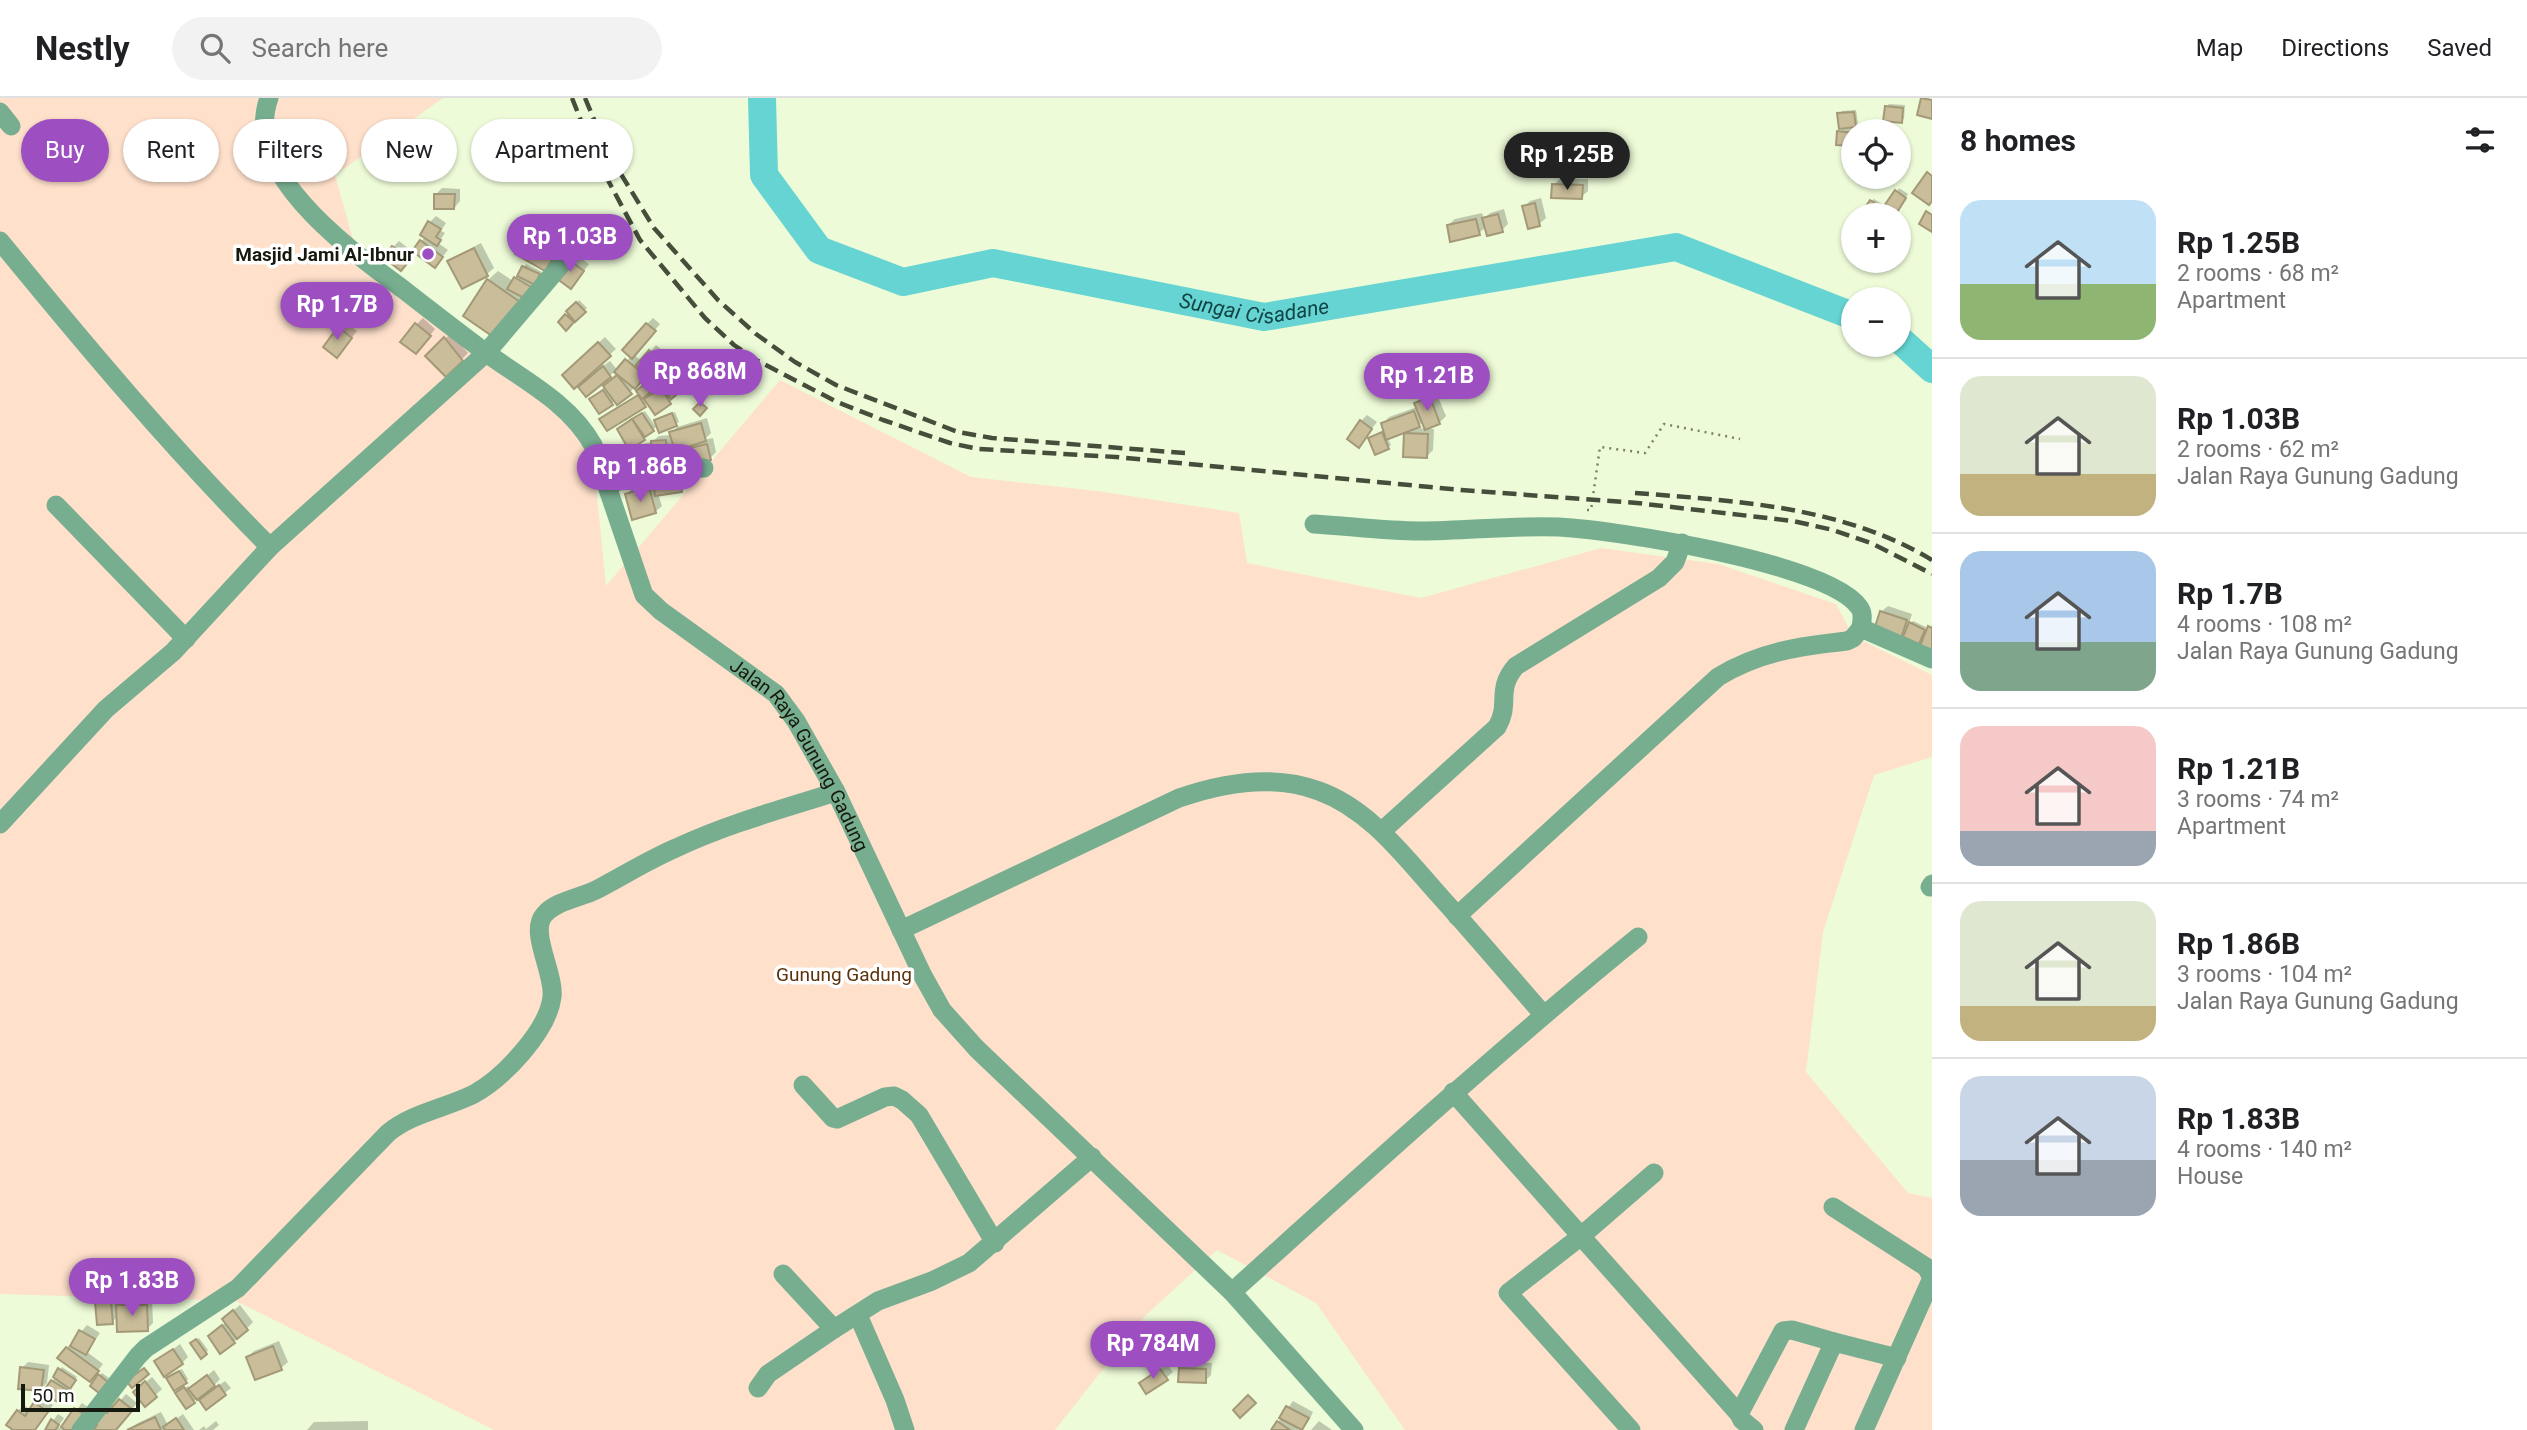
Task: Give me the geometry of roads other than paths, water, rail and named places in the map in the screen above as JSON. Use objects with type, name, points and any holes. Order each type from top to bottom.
[{"type":"street","name":"Jalan Raya Gunung Gadung","points":[[269,98],[264,127],[269,149],[276,166],[317,220],[348,248],[486,353],[543,391],[583,427],[593,445],[645,595],[661,611],[776,694],[796,721],[836,792],[942,1010],[976,1048],[1232,1292],[1348,1427]]},
{"type":"street","points":[[3,815],[106,709],[162,663],[186,639],[270,547],[486,353],[582,240]]},
{"type":"street","points":[[0,241],[68,324],[215,491],[270,547]]},
{"type":"street","points":[[606,484],[672,469],[704,468]]},
{"type":"street","points":[[57,505],[186,639]]},
{"type":"street","points":[[1314,524],[1420,531],[1559,527],[1682,543],[1774,566],[1830,587],[1860,607],[1863,617],[1861,628],[1847,641],[1775,651],[1718,677],[1457,916]]},
{"type":"street","points":[[1382,831],[1497,727],[1504,710],[1505,681],[1516,666],[1659,578],[1675,562],[1682,543]]},
{"type":"street","points":[[1861,628],[1932,659]]},
{"type":"street","points":[[901,930],[1179,798],[1223,786],[1273,782],[1308,787],[1342,802],[1382,831],[1543,1014]]},
{"type":"street","points":[[81,1430],[138,1356],[238,1289],[388,1133],[404,1122],[483,1088],[505,1070],[526,1047],[544,1022],[553,995],[538,929],[545,913],[676,848],[743,821],[836,792]]},
{"type":"street","points":[[1232,1292],[1543,1014],[1638,937]]},
{"type":"street","points":[[803,1085],[833,1118],[885,1097],[894,1096],[911,1106],[937,1144],[995,1243]]},
{"type":"street","points":[[1454,1092],[1742,1424],[1783,1331],[1791,1330],[1897,1358]]},
{"type":"street","points":[[758,1388],[768,1374],[834,1329],[890,1296],[952,1273],[970,1263],[1092,1157]]},
{"type":"street","points":[[1631,1430],[1508,1295],[1654,1173]]},
{"type":"street","points":[[1833,1207],[1926,1266],[1932,1277],[1864,1430]]},
{"type":"street","points":[[783,1274],[834,1329]]},
{"type":"street","points":[[858,1315],[905,1430]]},
{"type":"street","points":[[1794,1430],[1835,1342]]},
{"type":"waterway","name":"Sungai Cisadane","points":[[762,98],[764,175],[819,250],[903,282],[993,263],[1264,317],[1676,247],[1841,311]]},
{"type":"waterway","name":"Sungai Cisadane","points":[[1911,350],[1932,369]]},
{"type":"railway","points":[[572,98],[595,156],[640,240],[705,318],[734,345],[758,361],[837,402],[883,420],[950,443],[979,449],[1116,457],[1461,490],[1637,503],[1793,521],[1833,530],[1871,543],[1932,574]]},
{"type":"railway","points":[[585,98],[608,153],[654,228],[718,300],[756,334],[795,362],[836,385],[958,432],[992,438],[1185,453]]},
{"type":"railway","points":[[1635,493],[1750,503],[1825,517],[1898,542],[1932,560]]},
{"type":"place","name":"Masjid Jami Al-Ibnur","points":[[428,254]]},
{"type":"park label","name":"Gunung Gadung","points":[[844,974]]}]
